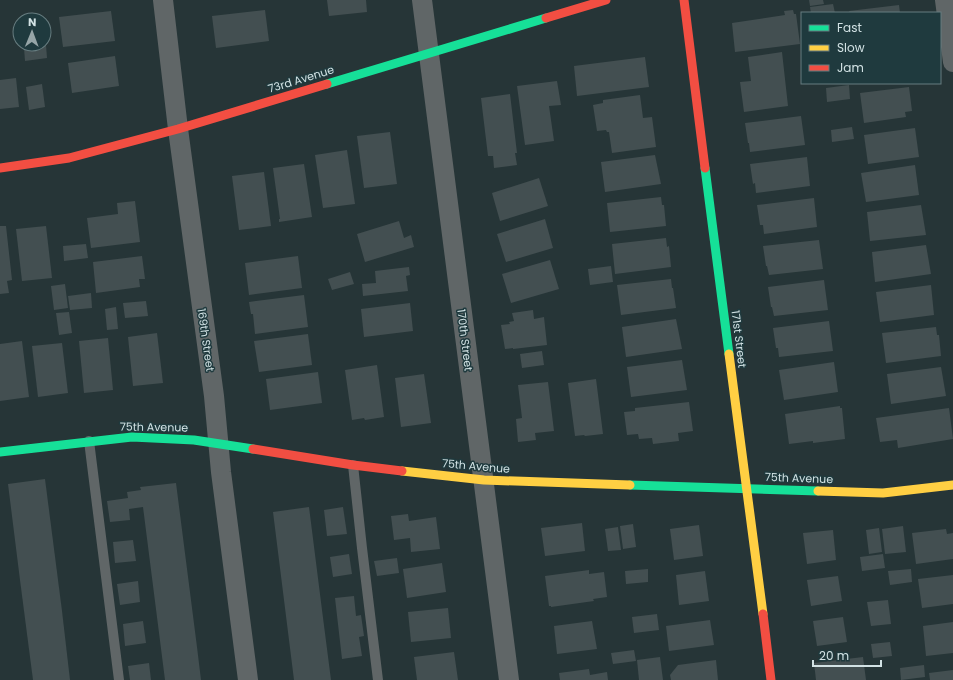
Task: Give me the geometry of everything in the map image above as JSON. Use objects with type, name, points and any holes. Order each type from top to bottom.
[{"type":"street","name":"169th Street","points":[[163,0],[178,129],[212,380],[221,472],[248,680]]},
{"type":"street","name":"170th Street","points":[[422,0],[510,680]]},
{"type":"street","name":"73rd Avenue","points":[[0,168],[69,158],[178,129],[606,0]]},
{"type":"street","name":"171st Street","points":[[684,0],[771,680]]},
{"type":"street","points":[[945,0],[953,62]]},
{"type":"street","name":"75th Avenue","points":[[0,452],[132,437],[194,440],[353,465],[484,480],[883,493],[953,485]]},
{"type":"lane","points":[[89,441],[119,680]]},
{"type":"lane","points":[[353,465],[378,680]]},
{"type":"building","points":[[327,0],[366,0],[367,12],[329,16]]},
{"type":"building","points":[[809,0],[823,0],[824,4],[810,6]]},
{"type":"building","points":[[833,4],[835,12],[811,12],[810,7]]},
{"type":"building","points":[[899,5],[900,12],[850,12]]},
{"type":"building","points":[[265,10],[269,41],[216,48],[212,16]]},
{"type":"building","points":[[793,10],[794,14],[796,14],[800,44],[735,52],[732,23],[785,15],[784,11]]},
{"type":"building","points":[[111,11],[115,41],[63,47],[59,17]]},
{"type":"building","points":[[24,52],[47,52],[47,58],[25,61]]},
{"type":"building","points":[[782,52],[788,106],[744,112],[740,82],[751,81],[748,57]]},
{"type":"building","points":[[115,56],[119,86],[72,93],[68,63]]},
{"type":"building","points":[[645,57],[649,87],[577,96],[574,66]]},
{"type":"building","points":[[16,78],[19,107],[0,109],[0,80]]},
{"type":"building","points":[[557,81],[561,105],[549,106],[554,141],[525,145],[517,86]]},
{"type":"building","points":[[42,84],[45,107],[29,110],[26,87]]},
{"type":"building","points":[[849,85],[850,99],[827,102],[826,88]]},
{"type":"building","points":[[909,87],[912,111],[905,112],[906,117],[864,123],[860,93]]},
{"type":"building","points":[[510,94],[517,165],[494,168],[493,156],[488,156],[481,98]]},
{"type":"building","points":[[640,95],[643,118],[652,117],[656,147],[612,153],[609,132],[606,130],[597,131],[593,105],[603,103],[603,100]]},
{"type":"building","points":[[801,116],[805,145],[750,152],[745,123]]},
{"type":"building","points":[[852,127],[854,139],[832,142],[831,130]]},
{"type":"building","points":[[915,128],[919,157],[868,164],[864,135]]},
{"type":"building","points":[[390,132],[397,184],[364,188],[357,136]]},
{"type":"building","points":[[347,150],[355,204],[323,208],[315,155]]},
{"type":"building","points":[[655,155],[661,184],[605,192],[601,162]]},
{"type":"building","points":[[807,157],[810,186],[756,193],[750,164]]},
{"type":"building","points":[[304,164],[312,217],[279,222],[280,219],[273,168]]},
{"type":"building","points":[[915,165],[919,195],[866,202],[861,173]]},
{"type":"building","points":[[264,172],[271,226],[239,230],[232,176]]},
{"type":"building","points":[[539,178],[548,206],[500,221],[492,193]]},
{"type":"building","points":[[661,197],[662,205],[664,205],[666,226],[610,232],[607,203]]},
{"type":"building","points":[[814,198],[817,227],[764,234],[763,225],[760,225],[757,205]]},
{"type":"building","points":[[135,201],[140,242],[91,248],[87,218],[118,214],[117,203]]},
{"type":"building","points":[[921,205],[926,235],[870,241],[867,212]]},
{"type":"building","points":[[545,219],[553,248],[506,262],[497,234]]},
{"type":"building","points":[[399,221],[404,238],[411,235],[414,247],[365,262],[357,234]]},
{"type":"building","points":[[0,226],[6,226],[12,280],[7,281],[9,293],[0,294]]},
{"type":"building","points":[[46,226],[52,278],[22,281],[16,229]]},
{"type":"building","points":[[666,238],[667,247],[669,246],[671,267],[615,274],[612,244]]},
{"type":"building","points":[[819,240],[823,269],[769,275],[763,246]]},
{"type":"building","points":[[86,244],[88,258],[64,261],[63,246]]},
{"type":"building","points":[[926,245],[931,274],[875,282],[872,252]]},
{"type":"building","points":[[142,256],[145,279],[139,279],[140,287],[96,293],[93,262]]},
{"type":"building","points":[[298,256],[302,288],[249,295],[245,263]]},
{"type":"building","points":[[550,260],[559,289],[511,303],[502,274]]},
{"type":"building","points":[[611,266],[613,282],[590,285],[588,269]]},
{"type":"building","points":[[409,267],[410,275],[406,276],[408,291],[363,296],[362,284],[376,283],[375,271]]},
{"type":"building","points":[[350,272],[354,284],[332,290],[328,279]]},
{"type":"building","points":[[671,279],[676,308],[621,315],[617,285]]},
{"type":"building","points":[[824,280],[828,310],[774,316],[768,287]]},
{"type":"building","points":[[65,284],[68,308],[54,310],[51,286]]},
{"type":"building","points":[[931,285],[934,315],[880,322],[876,292]]},
{"type":"building","points":[[91,293],[92,308],[70,310],[68,296]]},
{"type":"building","points":[[304,295],[308,327],[255,334],[253,314],[251,314],[249,302]]},
{"type":"building","points":[[146,301],[148,316],[125,318],[123,303]]},
{"type":"building","points":[[410,303],[413,331],[364,337],[361,309]]},
{"type":"building","points":[[116,307],[118,329],[107,330],[105,309]]},
{"type":"building","points":[[533,310],[534,319],[544,317],[547,345],[505,349],[501,325],[510,324],[509,322],[514,321],[512,313]]},
{"type":"building","points":[[69,312],[72,333],[59,335],[56,313]]},
{"type":"building","points":[[676,319],[682,349],[626,357],[622,327]]},
{"type":"building","points":[[829,321],[833,351],[779,357],[773,328]]},
{"type":"building","points":[[936,327],[937,335],[939,335],[941,356],[886,363],[882,333]]},
{"type":"building","points":[[157,333],[163,383],[133,386],[128,337]]},
{"type":"building","points":[[308,334],[312,365],[259,372],[254,341]]},
{"type":"building","points":[[108,338],[113,390],[84,393],[79,341]]},
{"type":"building","points":[[22,341],[29,397],[0,401],[0,344]]},
{"type":"building","points":[[62,343],[68,393],[38,397],[32,346]]},
{"type":"building","points":[[542,351],[544,365],[522,368],[520,354]]},
{"type":"building","points":[[682,360],[687,390],[631,397],[627,367]]},
{"type":"building","points":[[834,362],[838,392],[784,400],[779,370]]},
{"type":"building","points":[[377,365],[384,417],[365,420],[364,418],[352,420],[345,370]]},
{"type":"building","points":[[941,367],[946,396],[891,404],[887,374]]},
{"type":"building","points":[[318,372],[322,403],[270,410],[266,379]]},
{"type":"building","points":[[424,374],[431,423],[401,427],[395,378]]},
{"type":"building","points":[[596,379],[603,434],[575,436],[568,383]]},
{"type":"building","points":[[548,382],[554,431],[535,433],[536,440],[518,442],[516,419],[522,418],[518,385]]},
{"type":"building","points":[[689,402],[693,431],[678,433],[679,441],[653,444],[652,438],[639,439],[638,434],[627,435],[624,412],[635,411],[635,408]]},
{"type":"building","points":[[840,406],[840,408],[842,408],[845,439],[789,444],[785,414]]},
{"type":"building","points":[[949,408],[953,439],[898,448],[897,440],[880,442],[876,418]]},
{"type":"building","points":[[45,479],[70,680],[33,680],[8,484]]},
{"type":"building","points":[[176,483],[201,680],[165,680],[143,507],[129,509],[130,520],[110,522],[107,501],[128,498],[127,492],[141,490],[140,487]]},
{"type":"building","points":[[309,507],[331,680],[294,680],[273,512]]},
{"type":"building","points":[[343,507],[347,534],[327,536],[324,510]]},
{"type":"building","points":[[408,514],[409,521],[436,517],[440,549],[411,552],[410,538],[394,540],[391,516]]},
{"type":"building","points":[[582,523],[585,551],[545,556],[541,528]]},
{"type":"building","points":[[633,524],[636,547],[623,549],[620,526]]},
{"type":"building","points":[[699,525],[703,556],[674,560],[670,529]]},
{"type":"building","points":[[903,526],[906,552],[885,554],[882,529]]},
{"type":"building","points":[[618,527],[621,550],[608,551],[605,529]]},
{"type":"building","points":[[879,528],[882,552],[869,554],[866,530]]},
{"type":"building","points":[[946,529],[947,534],[953,533],[953,559],[916,564],[912,533]]},
{"type":"building","points":[[833,530],[836,560],[807,564],[803,533]]},
{"type":"building","points":[[133,540],[136,561],[115,563],[113,542]]},
{"type":"building","points":[[349,554],[352,574],[333,577],[330,557]]},
{"type":"building","points":[[883,554],[885,568],[862,571],[860,557]]},
{"type":"building","points":[[397,558],[399,573],[377,576],[374,561]]},
{"type":"building","points":[[442,563],[446,592],[407,598],[403,569]]},
{"type":"building","points":[[648,569],[648,582],[626,584],[625,571]]},
{"type":"building","points":[[911,569],[912,582],[890,585],[888,571]]},
{"type":"building","points":[[589,570],[589,574],[604,572],[607,597],[593,599],[594,601],[551,607],[549,606],[545,576]]},
{"type":"building","points":[[705,571],[709,601],[679,605],[676,575]]},
{"type":"building","points":[[953,575],[953,604],[922,608],[918,579]]},
{"type":"building","points":[[838,576],[842,601],[811,606],[807,580]]},
{"type":"building","points":[[138,581],[140,602],[120,605],[117,584]]},
{"type":"building","points":[[354,596],[356,616],[361,615],[364,636],[359,637],[362,656],[342,659],[335,598]]},
{"type":"building","points":[[888,600],[891,624],[871,626],[867,602]]},
{"type":"building","points":[[448,608],[451,638],[411,642],[408,612]]},
{"type":"building","points":[[657,614],[659,630],[634,633],[632,617]]},
{"type":"building","points":[[843,617],[847,642],[817,646],[813,621]]},
{"type":"building","points":[[710,620],[714,645],[669,651],[666,626]]},
{"type":"building","points":[[143,621],[146,643],[125,646],[123,624]]},
{"type":"building","points":[[592,621],[597,649],[557,654],[554,626]]},
{"type":"building","points":[[953,622],[953,653],[926,656],[923,626]]},
{"type":"building","points":[[890,642],[892,656],[873,658],[871,644]]},
{"type":"building","points":[[634,650],[636,661],[613,664],[611,653]]},
{"type":"building","points":[[454,652],[458,680],[417,680],[414,657]]},
{"type":"building","points":[[660,657],[663,680],[639,680],[637,660]]},
{"type":"building","points":[[863,657],[866,680],[816,680],[814,663]]},
{"type":"building","points":[[716,660],[718,680],[671,680],[670,675],[678,665]]},
{"type":"building","points":[[149,663],[151,680],[130,680],[128,666]]},
{"type":"building","points":[[924,665],[925,677],[901,680],[900,668]]},
{"type":"building","points":[[589,669],[590,675],[607,672],[608,680],[560,680],[559,673]]},
{"type":"building","points":[[953,670],[953,680],[930,680],[929,673]]},
{"type":"traffic: fast","points":[[327,84],[546,18]]},
{"type":"traffic: fast","points":[[705,168],[729,354]]},
{"type":"traffic: fast","points":[[0,452],[132,437],[194,440],[253,449]]},
{"type":"traffic: fast","points":[[630,485],[818,491]]},
{"type":"traffic: slow","points":[[729,354],[763,614]]},
{"type":"traffic: slow","points":[[402,471],[484,480],[630,485]]},
{"type":"traffic: slow","points":[[818,491],[883,493],[953,485]]},
{"type":"traffic: jam","points":[[546,18],[606,0]]},
{"type":"traffic: jam","points":[[684,0],[705,168]]},
{"type":"traffic: jam","points":[[0,168],[69,158],[178,129],[327,84]]},
{"type":"traffic: jam","points":[[253,449],[353,465],[402,471]]},
{"type":"traffic: jam","points":[[763,614],[771,680]]}]
